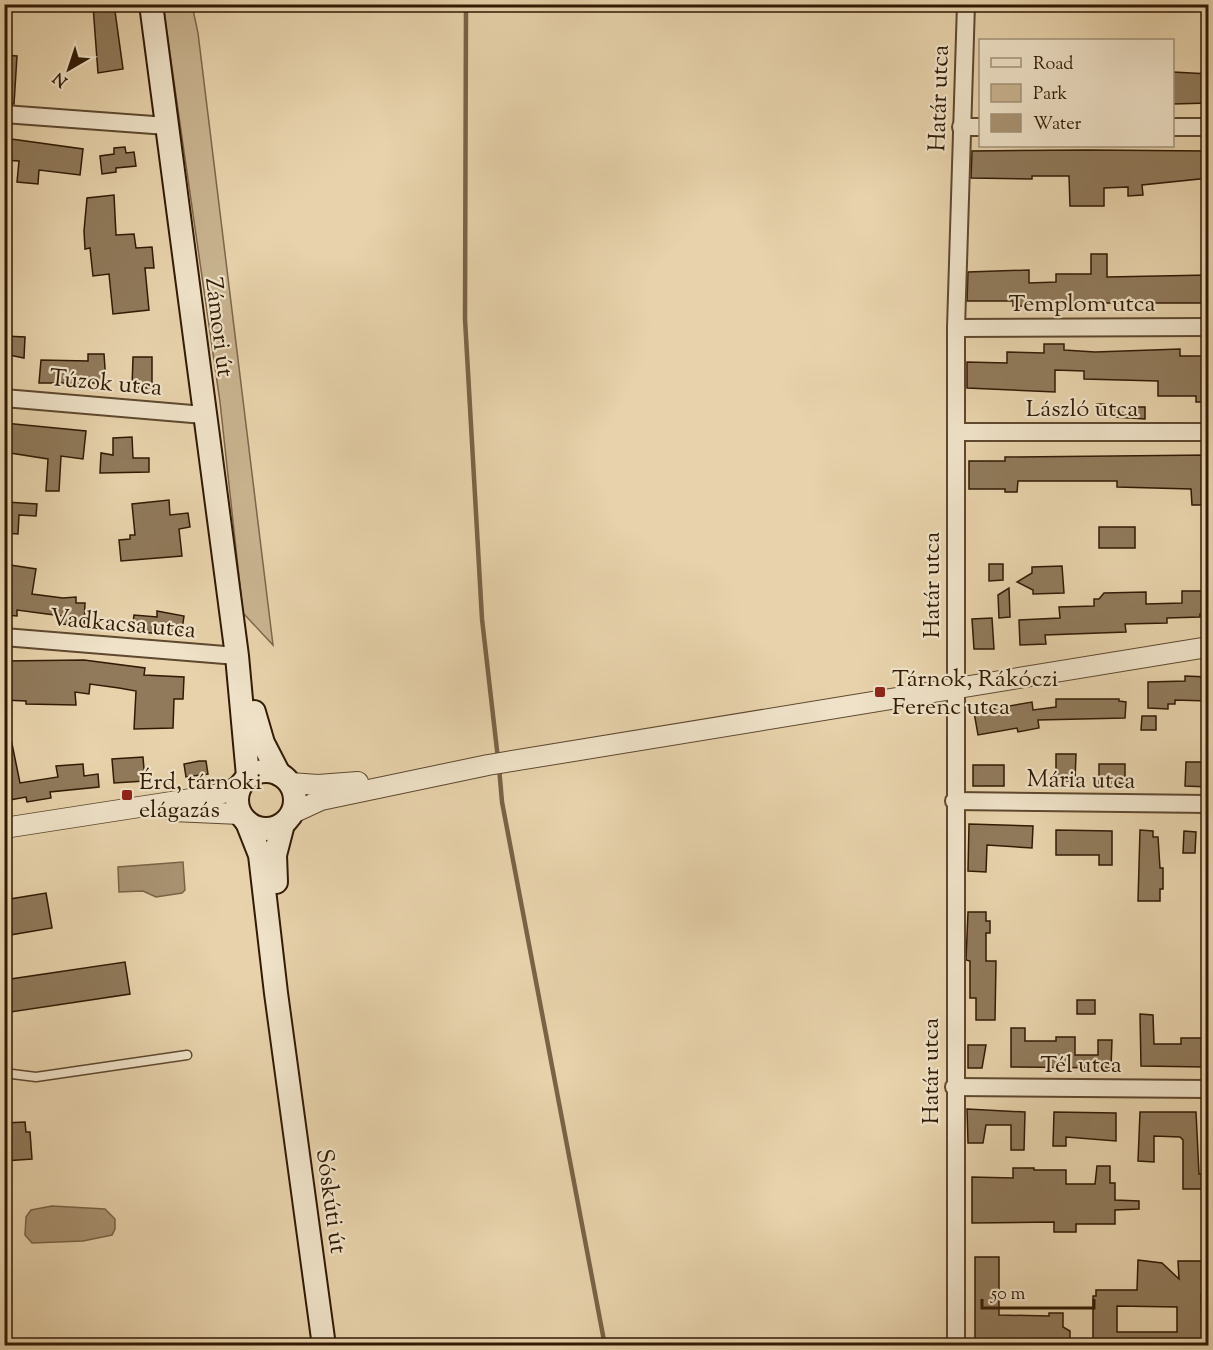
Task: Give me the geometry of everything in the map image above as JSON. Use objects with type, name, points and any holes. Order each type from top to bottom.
[{"type":"main road","name":"Zámori út","points":[[151,4],[237,656],[245,780]]},
{"type":"main road","name":"Zámori út","points":[[237,656],[248,686],[263,744],[284,778]]},
{"type":"main road","points":[[263,771],[284,778],[295,797],[288,818],[268,830],[243,818],[237,796],[245,780],[263,771]]},
{"type":"main road","name":"Sóskúti út","points":[[243,818],[260,855],[324,1346]]},
{"type":"main road","name":"Sóskúti út","points":[[286,1063],[275,855],[288,818]]},
{"type":"street","name":"Határ utca","points":[[956,1346],[954,801],[956,328],[966,4]]},
{"type":"street","points":[[4,114],[167,126]]},
{"type":"street","points":[[961,127],[979,127]]},
{"type":"street","points":[[1174,127],[1209,127]]},
{"type":"street","name":"Templom utca","points":[[956,328],[1209,327]]},
{"type":"street","name":"Túzok utca","points":[[4,398],[204,415]]},
{"type":"street","name":"László utca","points":[[956,432],[1209,432]]},
{"type":"street","name":"Vadkacsa utca","points":[[4,637],[237,656]]},
{"type":"street","points":[[288,818],[321,800],[513,760],[1209,647]]},
{"type":"street","points":[[284,778],[318,785],[426,777]]},
{"type":"street","points":[[4,828],[210,796],[227,792],[245,780]]},
{"type":"street","name":"Mária utca","points":[[954,801],[1209,804]]},
{"type":"street","points":[[107,813],[212,811],[243,818]]},
{"type":"street","name":"Tél utca","points":[[954,1087],[1209,1089]]},
{"type":"lane","points":[[4,1073],[36,1077],[186,1054]]},
{"type":"green space","points":[[163,5],[192,5],[198,33],[273,645],[243,613],[220,402]]},
{"type":"water","points":[[183,862],[185,890],[182,893],[156,897],[143,891],[119,892],[118,867]]},
{"type":"water","points":[[52,1206],[105,1209],[115,1219],[115,1229],[112,1235],[83,1241],[32,1243],[25,1235],[26,1217],[31,1210]]},
{"type":"building","points":[[114,4],[123,69],[98,73],[93,6]]},
{"type":"building","points":[[4,55],[17,56],[14,104],[4,104]]},
{"type":"building","points":[[1174,72],[1209,74],[1209,103],[1174,104]]},
{"type":"building","points":[[4,138],[83,149],[80,175],[39,170],[38,184],[17,182],[19,161],[4,160]]},
{"type":"building","points":[[125,147],[126,153],[134,152],[136,166],[116,168],[116,172],[102,174],[100,156],[114,154],[114,148]]},
{"type":"building","points":[[972,151],[1209,151],[1209,178],[1142,185],[1143,195],[1128,196],[1128,187],[1104,188],[1104,206],[1070,206],[1069,176],[1032,176],[1032,179],[971,178]]},
{"type":"building","points":[[114,195],[116,235],[134,234],[136,248],[152,247],[154,268],[145,268],[149,310],[113,314],[109,274],[93,276],[90,248],[85,249],[87,198]]},
{"type":"building","points":[[1091,254],[1107,254],[1107,277],[1209,275],[1209,303],[1029,303],[1029,306],[1013,306],[1013,301],[967,301],[968,272],[1029,270],[1029,283],[1056,282],[1056,274],[1091,274]]},
{"type":"building","points":[[4,336],[25,337],[24,358],[4,354]]},
{"type":"building","points":[[1044,344],[1064,344],[1064,350],[1095,352],[1180,349],[1180,356],[1209,356],[1209,402],[1196,402],[1196,396],[1158,396],[1158,381],[1084,379],[1084,371],[1055,370],[1055,392],[967,388],[967,362],[1007,363],[1007,352],[1044,353]]},
{"type":"building","points":[[88,354],[104,354],[106,383],[39,383],[41,360],[88,361]]},
{"type":"building","points":[[133,357],[152,357],[152,388],[132,388]]},
{"type":"building","points":[[1097,404],[1104,404],[1130,416],[1130,407],[1145,407],[1145,419],[1097,416]]},
{"type":"building","points":[[4,423],[86,431],[83,459],[61,456],[59,491],[46,491],[48,459],[4,452]]},
{"type":"building","points":[[132,437],[133,458],[149,458],[149,472],[100,473],[101,453],[113,455],[113,438]]},
{"type":"building","points":[[1209,455],[1209,505],[1192,505],[1191,489],[1117,487],[1117,481],[1018,481],[1017,492],[1005,492],[1005,489],[969,489],[969,461],[1005,461],[1005,457]]},
{"type":"building","points":[[169,500],[170,515],[188,513],[190,527],[179,529],[182,556],[121,561],[119,540],[130,539],[130,535],[135,535],[132,504]]},
{"type":"building","points":[[6,502],[37,504],[36,516],[19,515],[18,534],[4,533]]},
{"type":"building","points":[[1099,527],[1135,527],[1135,548],[1099,548]]},
{"type":"building","points":[[989,564],[1003,564],[1003,580],[989,581]]},
{"type":"building","points":[[10,565],[36,569],[32,594],[63,598],[76,597],[76,603],[85,603],[84,626],[62,624],[62,616],[17,610],[17,616],[5,615],[4,568],[10,569]]},
{"type":"building","points":[[1062,566],[1064,593],[1033,594],[1033,590],[1017,582],[1032,573],[1032,567]]},
{"type":"building","points":[[1009,588],[1010,617],[999,618],[998,595]]},
{"type":"building","points":[[1182,591],[1209,591],[1206,614],[1200,614],[1200,617],[1167,618],[1167,623],[1125,624],[1126,632],[1045,635],[1046,644],[1020,645],[1019,620],[1060,618],[1059,607],[1094,606],[1094,599],[1099,599],[1104,593],[1146,592],[1146,604],[1182,603]]},
{"type":"building","points":[[157,611],[184,616],[181,636],[132,631],[134,615],[157,617]]},
{"type":"building","points":[[992,618],[994,649],[974,649],[972,619]]},
{"type":"building","points":[[84,660],[145,668],[144,675],[184,677],[183,699],[174,699],[173,728],[134,729],[136,691],[119,688],[90,684],[89,694],[75,692],[76,705],[26,704],[26,701],[4,700],[4,661]]},
{"type":"building","points":[[1185,676],[1208,677],[1208,701],[1175,700],[1175,704],[1168,704],[1168,709],[1148,708],[1148,682],[1185,681]]},
{"type":"building","points":[[1056,699],[1119,699],[1119,701],[1126,702],[1125,718],[1038,720],[1039,728],[1018,732],[1017,728],[978,735],[974,712],[1032,702],[1033,710],[1056,707]]},
{"type":"building","points":[[1142,716],[1156,716],[1156,730],[1141,730]]},
{"type":"building","points":[[4,734],[10,734],[20,783],[58,777],[56,766],[83,764],[84,776],[98,774],[99,787],[50,792],[51,798],[27,802],[26,797],[4,801]]},
{"type":"building","points":[[1056,754],[1076,754],[1075,781],[1056,781]]},
{"type":"building","points":[[143,757],[145,781],[114,783],[112,759]]},
{"type":"building","points":[[206,761],[208,774],[186,777],[184,764]]},
{"type":"building","points":[[1186,762],[1209,762],[1209,787],[1185,786]]},
{"type":"building","points":[[1099,764],[1125,764],[1125,783],[1099,786]]},
{"type":"building","points":[[973,765],[1004,765],[1004,786],[973,786]]},
{"type":"building","points":[[969,824],[1033,826],[1032,848],[987,845],[986,872],[968,871]]},
{"type":"building","points":[[1056,830],[1112,831],[1112,865],[1099,865],[1099,855],[1056,855]]},
{"type":"building","points":[[1140,830],[1153,831],[1153,837],[1158,837],[1160,868],[1163,868],[1163,889],[1160,889],[1160,901],[1138,901]]},
{"type":"building","points":[[1184,831],[1196,832],[1195,853],[1183,853]]},
{"type":"building","points":[[46,893],[52,928],[4,936],[4,900]]},
{"type":"building","points":[[968,912],[986,912],[986,921],[990,921],[990,933],[986,933],[986,961],[996,961],[995,1020],[976,1020],[976,998],[970,998],[970,961],[966,960]]},
{"type":"building","points":[[125,962],[130,994],[4,1013],[4,980]]},
{"type":"building","points":[[1077,1000],[1095,1000],[1095,1014],[1077,1014]]},
{"type":"building","points":[[1140,1014],[1153,1015],[1154,1044],[1181,1044],[1181,1038],[1206,1038],[1206,1067],[1141,1066]]},
{"type":"building","points":[[1011,1028],[1025,1028],[1025,1041],[1056,1041],[1056,1037],[1075,1037],[1075,1055],[1098,1055],[1098,1040],[1112,1040],[1111,1068],[1011,1067]]},
{"type":"building","points":[[968,1045],[986,1045],[982,1068],[968,1068]]},
{"type":"building","points":[[967,1109],[1025,1112],[1024,1150],[1011,1150],[1011,1125],[986,1125],[983,1143],[968,1143]]},
{"type":"building","points":[[1054,1112],[1116,1113],[1116,1141],[1066,1137],[1066,1146],[1053,1146]]},
{"type":"building","points":[[1140,1112],[1196,1112],[1199,1174],[1209,1174],[1209,1189],[1183,1189],[1183,1140],[1180,1137],[1154,1136],[1154,1162],[1138,1161]]},
{"type":"building","points":[[25,1122],[26,1132],[30,1132],[32,1159],[4,1161],[4,1123]]},
{"type":"building","points":[[1097,1166],[1110,1166],[1110,1183],[1115,1183],[1115,1200],[1139,1201],[1139,1209],[1115,1210],[1115,1224],[1076,1224],[1076,1232],[1054,1232],[1054,1222],[972,1223],[972,1177],[1013,1178],[1013,1168],[1034,1168],[1034,1170],[1066,1170],[1066,1184],[1095,1184]]},
{"type":"building","points":[[975,1257],[999,1257],[999,1315],[1049,1316],[1049,1313],[1063,1313],[1063,1327],[1070,1331],[1070,1346],[975,1345]]},
{"type":"building","points":[[1138,1260],[1162,1263],[1179,1279],[1178,1261],[1209,1261],[1209,1279],[1204,1279],[1204,1295],[1201,1295],[1202,1322],[1206,1322],[1206,1346],[1096,1346],[1096,1341],[1093,1341],[1093,1296],[1096,1296],[1096,1290],[1137,1290]],"holes":[[[1117,1306],[1177,1307],[1177,1332],[1117,1332]]]},
{"type":"waterway","points":[[466,4],[465,319],[482,619],[498,759]]},
{"type":"waterway","points":[[499,767],[502,802],[605,1346]]},
{"type":"place","name":"Tárnok, Rákóczi Ferenc utca","points":[[880,692]]},
{"type":"place","name":"Érd, tárnoki elágazás","points":[[127,795]]}]
